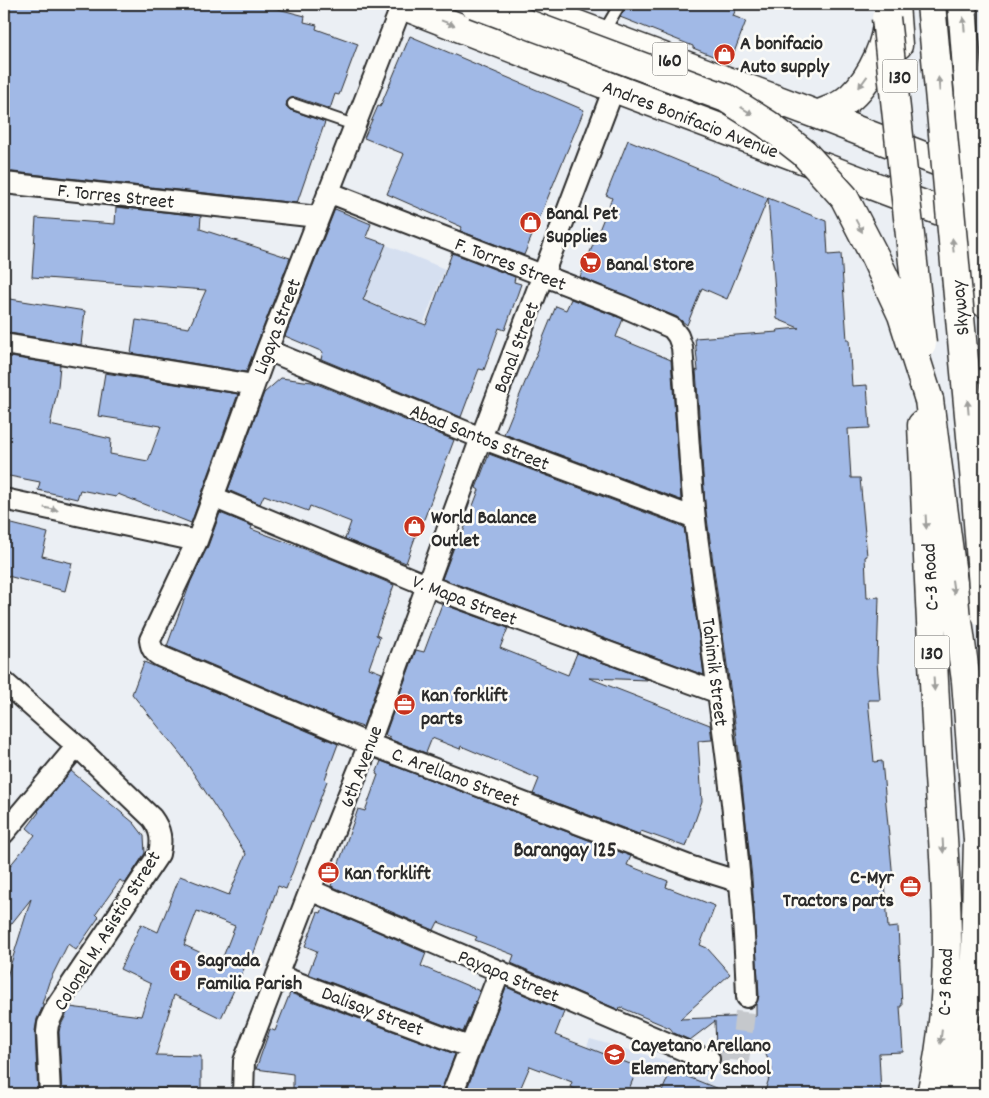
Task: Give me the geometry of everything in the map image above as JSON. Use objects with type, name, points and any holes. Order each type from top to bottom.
[{"type":"main road","name":"Andres Bonifacio Avenue","points":[[401,4],[614,88],[983,227]]},
{"type":"main road","points":[[474,4],[726,98],[767,124],[804,153],[844,197],[875,256],[902,315],[929,400],[966,681],[978,840],[975,956],[952,1094]]},
{"type":"main road","name":"160","points":[[522,4],[818,115],[981,179]]},
{"type":"main road","name":"Skyway","points":[[885,4],[929,400]]},
{"type":"main road","points":[[818,115],[843,103],[863,84],[879,56],[886,36],[889,4]]},
{"type":"main road","name":"130","points":[[895,4],[905,149]]},
{"type":"main road","name":"Skyway","points":[[931,4],[973,458],[985,613]]},
{"type":"main road","points":[[962,4],[981,179],[985,304]]},
{"type":"main road","name":"C-3 Road","points":[[905,149],[918,350],[945,877],[946,954],[944,1012],[937,1070],[931,1094]]},
{"type":"main road","points":[[972,1094],[985,1010]]},
{"type":"main road","points":[[984,1094],[985,1086]]},
{"type":"street","name":"Ligaya Street","points":[[150,646],[150,640],[197,541],[267,350],[401,4]]},
{"type":"street","name":"Banal Street","points":[[481,438],[614,88]]},
{"type":"street","name":"F. Torres Street","points":[[4,183],[318,218]]},
{"type":"street","name":"F. Torres Street","points":[[328,192],[622,306],[672,328],[678,336],[682,347]]},
{"type":"street","points":[[4,344],[254,385]]},
{"type":"street","name":"Tahimik Street","points":[[682,347],[695,518],[720,693],[743,903],[746,997]]},
{"type":"street","name":"Abad Santos Street","points":[[267,350],[481,438],[695,518]]},
{"type":"street","name":"6th Avenue","points":[[243,1094],[244,1061],[369,744],[481,438]]},
{"type":"street","name":"V. Mapa Street","points":[[213,497],[426,585],[720,693]]},
{"type":"street","points":[[4,499],[197,541]]},
{"type":"street","name":"C. Arellano Street","points":[[150,646],[155,654],[369,744],[692,867],[740,882]]},
{"type":"street","name":"Colonel M. Asistio Street","points":[[4,682],[78,746],[152,818],[161,835],[159,854],[56,1007],[48,1024],[50,1094]]},
{"type":"street","points":[[4,833],[78,746]]},
{"type":"street","name":"Payapa Street","points":[[310,890],[695,1055],[709,1059]]},
{"type":"street","points":[[452,1094],[500,971]]},
{"type":"street","name":"Dalisay Street","points":[[277,975],[469,1047]]},
{"type":"lane","points":[[602,34],[620,4]]},
{"type":"lane","points":[[293,104],[354,125]]},
{"type":"shaded area","points":[[367,237],[445,269],[423,324],[345,292]]},
{"type":"shaded area","name":"Cayetano Arellano Elementary School","points":[[590,1039],[727,1078],[787,1071],[857,1094],[568,1094]]},
{"type":"building","points":[[4,4],[259,4],[305,16],[304,22],[317,25],[316,29],[358,44],[339,95],[335,94],[330,109],[295,97],[287,101],[286,106],[290,110],[325,122],[297,203],[4,171]]},
{"type":"building","points":[[627,4],[738,4],[733,16],[746,21],[730,63],[620,17]]},
{"type":"building","points":[[410,36],[584,110],[524,255],[460,231],[462,227],[387,194],[404,154],[364,138],[378,106],[380,107]]},
{"type":"building","points":[[628,140],[768,198],[727,299],[702,288],[687,325],[677,317],[580,277],[612,198],[606,195]]},
{"type":"building","points":[[768,198],[826,221],[828,255],[841,254],[852,386],[867,385],[870,428],[848,429],[851,478],[860,478],[867,556],[865,557],[867,598],[879,597],[877,662],[880,700],[868,700],[874,762],[882,761],[893,879],[885,880],[888,928],[898,927],[903,1052],[879,1053],[881,1094],[764,1094],[772,1069],[764,1050],[718,1052],[716,1049],[715,1021],[690,1040],[674,1033],[670,1028],[620,1007],[619,1010],[511,963],[514,955],[475,940],[477,937],[438,922],[434,930],[331,886],[358,809],[365,811],[381,761],[631,856],[627,865],[668,881],[666,887],[715,906],[700,945],[707,948],[730,974],[680,1019],[756,1016],[756,1004],[759,996],[752,878],[737,738],[705,504],[695,338],[778,332],[777,330],[799,328],[777,319]]},
{"type":"building","points":[[116,207],[201,216],[200,229],[290,258],[246,372],[131,353],[136,320],[189,328],[206,290],[32,277],[36,218],[115,224]]},
{"type":"building","points":[[335,209],[371,224],[366,237],[386,244],[363,300],[388,311],[426,325],[452,253],[515,277],[514,282],[521,284],[505,330],[499,328],[484,370],[479,369],[461,417],[321,359],[323,352],[285,336]]},
{"type":"building","points":[[4,298],[85,311],[81,345],[4,332]]},
{"type":"building","points":[[571,299],[623,319],[616,337],[671,360],[681,500],[504,434],[556,306],[566,310]]},
{"type":"building","points":[[4,356],[60,365],[58,387],[50,425],[111,439],[110,454],[148,461],[161,426],[98,416],[105,373],[238,394],[191,523],[118,494],[116,497],[80,490],[77,499],[38,490],[40,482],[4,475]]},
{"type":"building","points":[[281,378],[312,382],[454,440],[406,563],[345,539],[351,522],[310,506],[308,511],[264,495],[260,504],[228,490],[264,393]]},
{"type":"building","points":[[489,454],[684,527],[704,675],[442,579],[457,539],[460,540],[479,490],[476,488]]},
{"type":"building","points":[[220,513],[252,526],[251,529],[337,561],[394,585],[376,635],[380,637],[369,668],[382,673],[363,727],[167,646],[191,581],[208,546]]},
{"type":"building","points":[[4,522],[48,533],[42,556],[72,563],[65,591],[4,575]]},
{"type":"building","points":[[442,604],[508,628],[500,648],[568,675],[577,653],[649,680],[589,678],[710,725],[712,740],[698,741],[702,801],[686,847],[641,831],[639,834],[533,794],[539,779],[461,746],[460,749],[432,738],[426,753],[389,739],[390,737],[385,735],[416,650],[424,652]]},
{"type":"building","points":[[144,662],[338,744],[325,779],[327,781],[286,889],[278,886],[251,961],[248,960],[221,1018],[174,995],[156,1055],[201,1056],[201,1089],[110,1088],[110,1094],[62,1094],[59,1032],[70,1007],[141,1016],[151,984],[120,969],[141,924],[158,932],[180,876],[229,895],[246,854],[182,756],[132,694]],"holes":[[[197,911],[235,926],[221,962],[184,945]]]},
{"type":"building","points":[[71,771],[134,823],[144,836],[145,853],[125,884],[120,880],[96,914],[99,917],[76,950],[68,944],[49,982],[35,1031],[38,1094],[4,1094],[4,986],[31,899],[4,933],[4,873],[35,835],[27,828],[38,811]]},
{"type":"building","points":[[323,908],[426,953],[421,966],[480,991],[463,1032],[308,974],[317,951],[305,946],[318,912],[321,913]]},
{"type":"building","points":[[506,987],[564,1012],[555,1035],[638,1067],[627,1094],[590,1094],[570,1087],[572,1082],[530,1066],[518,1094],[465,1094]]},
{"type":"building","points":[[290,993],[455,1054],[440,1094],[293,1094],[293,1074],[256,1069],[270,1029],[275,1031]]},
{"type":"building","points":[[671,1070],[728,1093],[728,1094],[661,1094]]},
{"type":"tunnel","points":[[709,1059],[730,1063],[739,1061],[747,997]]},
{"type":"place","name":"A bonifacio Auto supply","points":[[724,54]]},
{"type":"place","name":"Banal Pet Supplies","points":[[530,223]]},
{"type":"place","name":"Banal Store","points":[[590,263]]},
{"type":"place","name":"World Balance Outlet","points":[[415,527]]},
{"type":"place","name":"Kan forklift parts","points":[[405,705]]},
{"type":"place","name":"Kan forklift","points":[[328,872]]},
{"type":"place","name":"C-Myr Tractors parts","points":[[910,887]]},
{"type":"place","name":"Sagrada Familia Parish","points":[[181,971]]},
{"type":"place","name":"Cayetano Arellano Elementary School","points":[[615,1055]]},
{"type":"district","name":"Barangay 125","points":[[565,849]]}]
